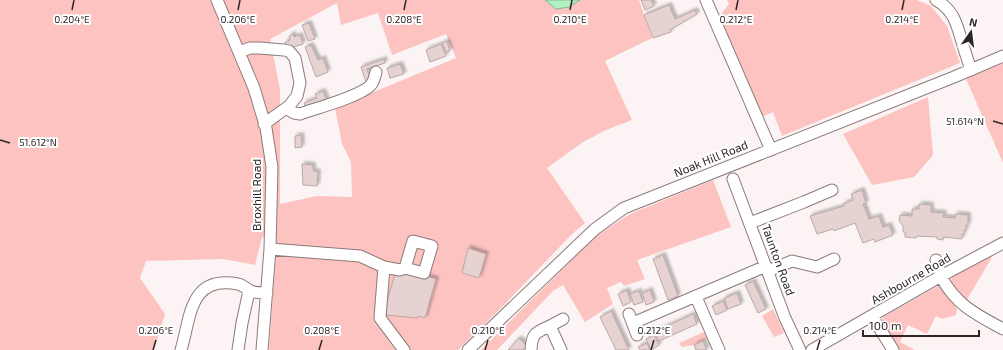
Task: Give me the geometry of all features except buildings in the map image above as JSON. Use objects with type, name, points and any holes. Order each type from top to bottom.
[{"type":"street","name":"Broxhill Road","points":[[217,0],[254,88],[264,124],[272,167],[270,249],[262,350]]},
{"type":"street","points":[[706,0],[771,150]]},
{"type":"street","points":[[936,0],[946,8],[956,22],[972,70]]},
{"type":"street","points":[[239,52],[250,48],[284,50],[292,54],[298,68],[300,88],[297,96],[286,108],[264,124]]},
{"type":"street","name":"Noak Hill Road","points":[[468,350],[595,229],[624,208],[972,70],[1003,56]]},
{"type":"street","points":[[286,108],[294,113],[300,114],[352,96],[370,86],[374,80],[376,72]]},
{"type":"street","name":"Taunton Road","points":[[733,179],[785,318],[800,350]]},
{"type":"street","points":[[750,223],[832,190]]},
{"type":"street","name":"Ashbourne Road","points":[[812,350],[941,276],[1003,244]]},
{"type":"street","points":[[270,249],[360,256],[384,267],[400,270],[405,268]]},
{"type":"street","points":[[637,335],[631,318],[696,297],[767,269],[792,261],[817,267],[834,259]]},
{"type":"street","points":[[936,260],[941,276],[950,291],[962,304],[975,315],[1003,329]]},
{"type":"street","points":[[384,267],[380,318],[404,350]]},
{"type":"street","points":[[181,350],[191,310],[196,298],[203,292],[215,285],[228,283],[240,284],[249,291],[267,293]]},
{"type":"street","points":[[238,350],[249,291]]},
{"type":"street","points":[[696,297],[719,350]]},
{"type":"street","points":[[872,316],[893,350]]},
{"type":"street","points":[[531,350],[532,338],[538,332],[563,319]]},
{"type":"street","points":[[550,326],[561,350]]},
{"type":"shaded area","points":[[0,0],[639,0],[652,38],[605,61],[632,120],[606,130],[583,142],[547,168],[585,223],[572,234],[505,304],[458,350],[269,350],[277,239],[262,237],[255,265],[223,259],[146,261],[140,278],[165,314],[154,350],[0,350]],"holes":[[[337,3],[341,25],[378,13],[392,55],[446,34],[456,58],[335,108],[342,144],[351,162],[352,197],[317,196],[280,204],[280,89],[270,39]]]},
{"type":"shaded area","points":[[545,0],[580,0],[569,7],[556,9]]},
{"type":"shaded area","points":[[727,0],[917,0],[931,6],[947,26],[960,63],[782,136],[773,112],[759,118],[717,19],[729,4]]},
{"type":"shaded area","points":[[1003,61],[1003,163],[966,79]]},
{"type":"shaded area","points":[[928,97],[933,155],[914,177],[872,185],[843,134]]},
{"type":"shaded area","points":[[713,180],[731,227],[637,260],[645,279],[624,286],[621,282],[607,288],[613,304],[585,322],[563,285],[553,291],[497,350],[481,350],[596,236],[630,214]]},
{"type":"shaded area","points":[[992,254],[991,259],[966,301],[951,283],[952,277]]},
{"type":"shaded area","points":[[940,286],[957,309],[956,315],[942,319],[936,316],[927,334],[908,325],[900,342],[915,350],[899,350],[883,324],[883,317]]},
{"type":"shaded area","points":[[773,309],[784,333],[774,337],[762,316]]},
{"type":"shaded area","points":[[704,332],[707,339],[694,345],[682,347],[679,343]]}]
